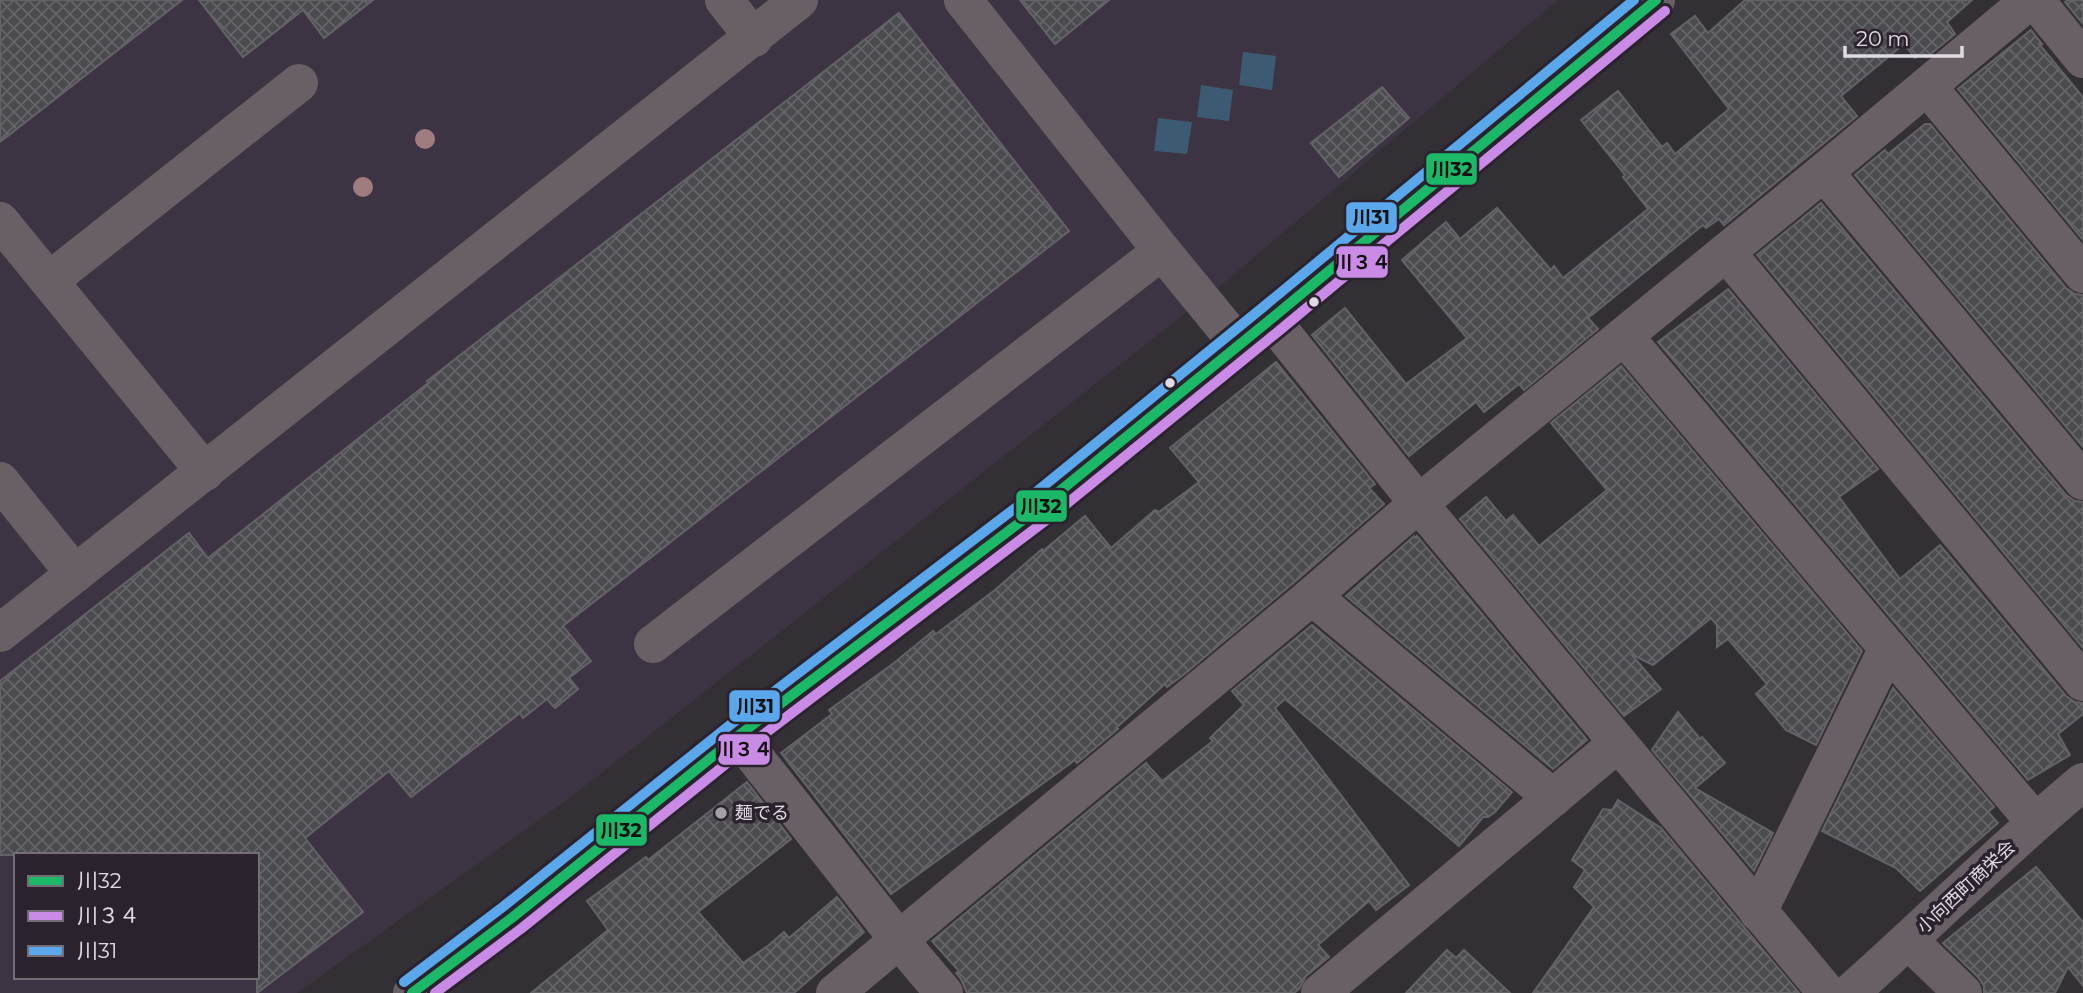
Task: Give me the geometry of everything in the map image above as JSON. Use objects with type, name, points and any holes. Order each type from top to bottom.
[{"type":"street","points":[[724,0],[754,38]]},
{"type":"street","points":[[0,633],[800,0]]},
{"type":"street","points":[[963,0],[1161,251],[1239,345]]},
{"type":"street","points":[[412,993],[513,917],[737,736],[1044,504],[1656,0]]},
{"type":"street","points":[[835,993],[1419,504],[2033,0],[2083,60]]},
{"type":"street","points":[[49,281],[299,83]]},
{"type":"street","points":[[1927,86],[2083,274]]},
{"type":"street","points":[[1824,172],[2083,481]]},
{"type":"street","points":[[0,221],[205,472]]},
{"type":"street","points":[[653,644],[1161,251]]},
{"type":"street","points":[[1726,251],[2083,682]]},
{"type":"street","points":[[1271,319],[1419,504],[1827,993]]},
{"type":"street","points":[[1624,335],[2035,822]]},
{"type":"street","points":[[0,481],[75,574]]},
{"type":"street","points":[[1312,596],[1553,798]]},
{"type":"street","points":[[1758,912],[1888,648]]},
{"type":"street","points":[[737,736],[944,993]]},
{"type":"street","points":[[1320,993],[1618,743]]},
{"type":"street","name":"小向西町商栄会","points":[[1850,993],[2035,822],[2083,782]]},
{"type":"street","points":[[1909,941],[1963,993]]},
{"type":"shaded area","points":[[0,0],[1558,0],[1226,281],[571,797],[297,993],[0,993]]},
{"type":"water","points":[[1243,52],[1276,56],[1272,90],[1239,85]]},
{"type":"water","points":[[1201,85],[1233,90],[1229,121],[1197,117]]},
{"type":"water","points":[[1158,118],[1192,122],[1187,154],[1154,151]]},
{"type":"building","points":[[0,0],[182,0],[0,142]]},
{"type":"building","points":[[199,0],[373,0],[324,38],[303,10],[243,57]]},
{"type":"building","points":[[1020,0],[1109,0],[1055,44]]},
{"type":"building","points":[[1745,0],[1972,0],[1947,22],[1955,34],[1927,57],[1922,52],[1915,58],[1904,44],[1841,96],[1857,116],[1724,225],[1719,219],[1706,228],[1703,225],[1588,318],[1598,329],[1524,390],[1519,384],[1484,412],[1476,402],[1409,456],[1312,335],[1345,308],[1406,384],[1467,338],[1402,260],[1446,222],[1460,239],[1497,208],[1551,270],[1554,266],[1563,278],[1648,209],[1581,120],[1618,91],[1662,147],[1667,143],[1675,154],[1729,109],[1671,34],[1695,16],[1708,33]]},
{"type":"building","points":[[2083,0],[2083,24],[2065,2]]},
{"type":"building","points":[[899,13],[1069,231],[563,626],[591,661],[569,678],[578,689],[555,708],[547,699],[523,718],[520,713],[411,797],[389,771],[305,838],[363,912],[257,993],[259,853],[0,855],[0,681],[189,533],[208,558],[428,383],[427,381]]},
{"type":"building","points":[[2031,30],[2042,44],[2039,44],[2083,97],[2083,240],[1958,89]]},
{"type":"building","points":[[1382,87],[1409,118],[1339,177],[1311,143]]},
{"type":"building","points":[[1925,124],[1930,124],[2066,288],[2075,294],[2083,295],[2083,447],[1855,175],[1885,150],[1888,154]]},
{"type":"building","points":[[1821,203],[2066,495],[2075,501],[2083,502],[2083,648],[1757,255]]},
{"type":"building","points":[[1728,289],[1878,469],[1839,497],[1900,579],[1940,545],[2066,696],[2075,702],[2083,703],[2083,714],[2058,734],[2070,755],[2028,780],[1658,342]]},
{"type":"building","points":[[1276,362],[1375,484],[1369,488],[1384,504],[1182,676],[1167,687],[1165,684],[1077,763],[1075,760],[891,894],[781,753],[832,714],[829,710],[933,631],[936,634],[995,590],[1085,516],[1111,548],[1155,510],[1159,512],[1199,482],[1170,448]]},
{"type":"building","points":[[1621,366],[1862,651],[1816,745],[1786,730],[1756,694],[1767,684],[1728,639],[1717,647],[1717,625],[1711,618],[1653,665],[1631,654],[1661,689],[1624,716],[1460,519],[1486,497],[1506,521],[1513,515],[1539,546],[1607,490],[1551,423]]},
{"type":"building","points":[[1417,536],[1587,740],[1553,769],[1346,596]]},
{"type":"building","points":[[1312,625],[1512,792],[1495,812],[1483,817],[1459,846],[1285,699],[1275,708],[1409,885],[1376,910],[1369,901],[1318,945],[1329,957],[1306,976],[1299,989],[1294,993],[967,993],[956,973],[959,971],[932,941],[1146,763],[1162,781],[1213,741],[1210,738],[1244,705],[1232,691]]},
{"type":"building","points":[[1893,688],[1994,807],[1988,812],[1998,823],[1920,891],[1896,868],[1822,831]]},
{"type":"building","points":[[1678,712],[1700,739],[1702,737],[1725,763],[1695,788],[1773,833],[1754,871],[1652,750]]},
{"type":"building","points":[[747,782],[791,839],[698,912],[743,963],[784,932],[789,938],[837,897],[864,932],[794,993],[531,993],[608,930],[587,901],[646,857],[648,860]]},
{"type":"building","points":[[1618,800],[1661,828],[1799,993],[1533,993],[1594,907],[1574,887],[1585,870],[1572,860],[1603,809],[1612,810]]},
{"type":"building","points":[[2036,867],[2083,922],[2083,986],[2068,967],[2055,993],[1984,993],[1984,986],[1978,977],[1943,943]]},
{"type":"building","points":[[1447,950],[1456,958],[1464,950],[1510,993],[1406,993]]},
{"type":"transit line","name":"川31","points":[[404,982],[504,906],[730,725],[1035,493],[1634,0]]},
{"type":"transit line","name":"川32","points":[[412,993],[513,917],[738,736],[1044,504],[1656,0]]},
{"type":"transit line","name":"川３４","points":[[435,993],[522,928],[747,747],[1053,515],[1665,11]]},
{"type":"place","name":"麺でる","points":[[721,813]]}]
